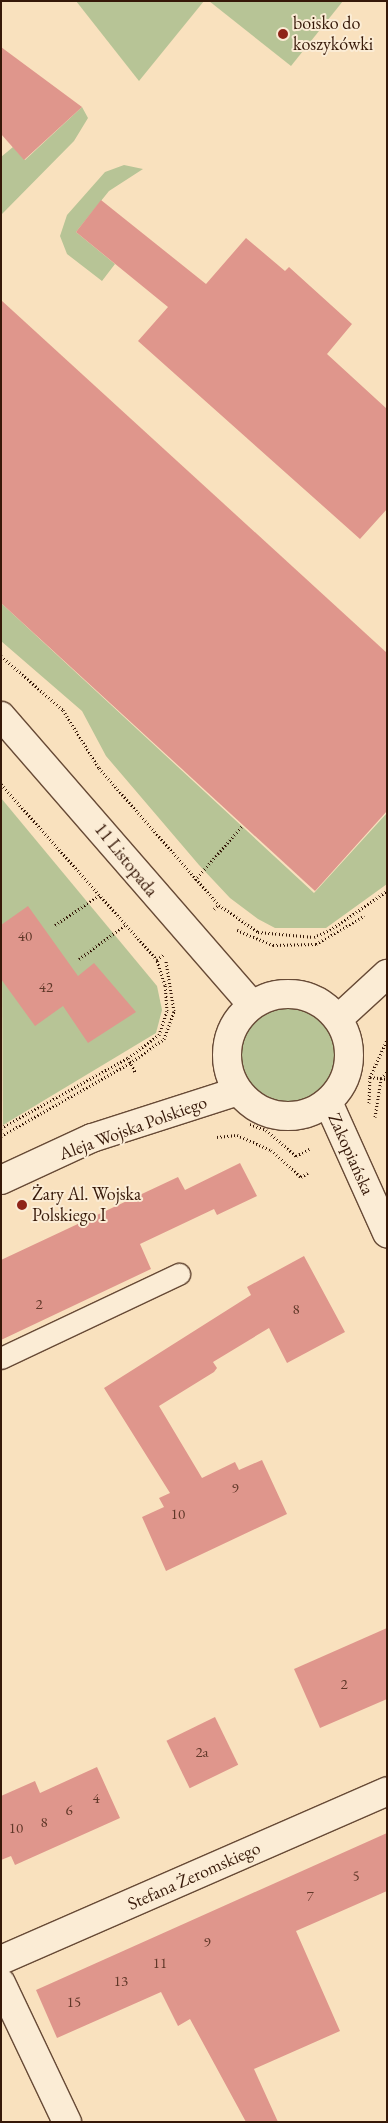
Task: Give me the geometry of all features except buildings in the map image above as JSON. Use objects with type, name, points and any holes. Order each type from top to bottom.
[{"type":"street","name":"11 Listopada","points":[[1,716],[76,798],[190,937],[252,1004]]},
{"type":"street","points":[[338,1018],[387,974]]},
{"type":"street","points":[[288,993],[307,996],[338,1018],[349,1053],[347,1072],[328,1102],[297,1115],[270,1114],[252,1106],[238,1091],[228,1074],[229,1035],[238,1018],[252,1004],[288,993]]},
{"type":"street","name":"Aleja Wojska Polskiego","points":[[1,1180],[92,1138],[238,1091]]},
{"type":"street","name":"Zakopiańska","points":[[328,1102],[387,1233]]},
{"type":"street","name":"Stefana Żeromskiego","points":[[1,1960],[387,1791]]},
{"type":"street","points":[[1,1983],[67,2122]]},
{"type":"lane","points":[[1,1358],[179,1274]]},
{"type":"path","points":[[1,656],[63,710],[99,768],[195,880],[219,905],[258,932],[314,937],[330,930],[387,891]]},
{"type":"path","points":[[1,784],[157,960],[165,985],[167,1011],[159,1035],[128,1058],[1,1128]]},
{"type":"path","points":[[195,880],[243,825]]},
{"type":"path","points":[[55,925],[100,895]]},
{"type":"path","points":[[1,1136],[130,1064],[164,1039],[174,1011],[164,962],[219,905]]},
{"type":"path","points":[[157,960],[215,919],[258,941],[316,944],[364,916]]},
{"type":"path","points":[[79,959],[126,925]]},
{"type":"path","points":[[374,1126],[370,1077],[387,1040]]},
{"type":"path","points":[[128,1058],[135,1072]]},
{"type":"path","points":[[372,1119],[378,1114],[381,1078],[387,1072]]},
{"type":"path","points":[[370,1077],[387,1079]]},
{"type":"path","points":[[247,1123],[266,1130],[296,1156],[341,1132]]},
{"type":"path","points":[[210,1138],[236,1134],[271,1150],[301,1177],[308,1173]]},
{"type":"green space","points":[[76,1],[204,1],[139,81]]},
{"type":"green space","name":"boisko do koszykówki","points":[[209,1],[343,1],[291,66]]},
{"type":"green space","points":[[82,107],[88,118],[74,141],[1,215],[1,157],[13,147],[25,160]]},
{"type":"green space","points":[[124,165],[143,169],[109,191],[76,232],[115,264],[102,281],[67,254],[60,236],[67,215],[105,172]]},
{"type":"green space","points":[[1,603],[314,893],[387,813],[387,884],[326,928],[275,928],[258,919],[230,898],[199,865],[106,756],[82,711],[1,641]]},
{"type":"green space","points":[[1,798],[157,986],[162,1010],[156,1033],[3,1125]]},
{"type":"green space","points":[[289,1001],[309,1005],[325,1016],[336,1032],[340,1052],[336,1072],[325,1088],[309,1099],[289,1103],[269,1099],[253,1088],[242,1072],[238,1052],[242,1032],[253,1016],[269,1005]]},
{"type":"place","name":"boisko do koszykówki","points":[[283,34]]},
{"type":"place","name":"Żary Al. Wojska Polskiego I","points":[[22,1205]]}]
